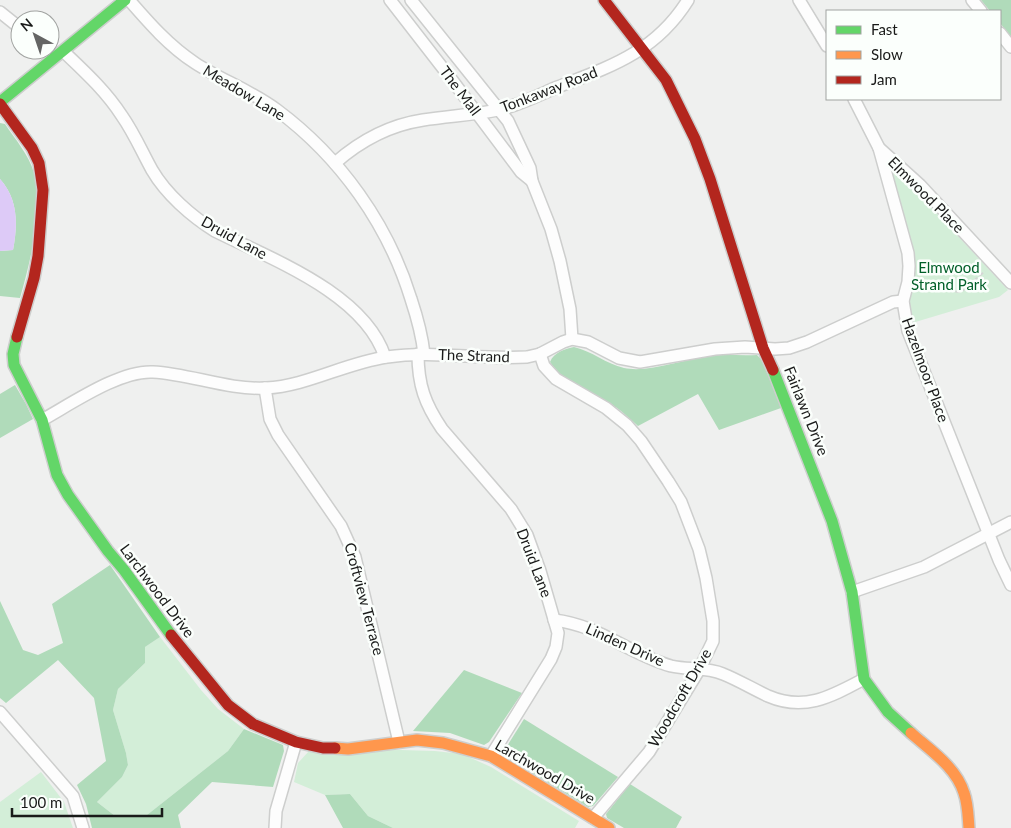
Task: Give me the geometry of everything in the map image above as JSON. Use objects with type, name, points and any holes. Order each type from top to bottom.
[{"type":"street","points":[[60,49],[125,0]]},
{"type":"street","name":"Meadow Lane","points":[[129,0],[149,23],[178,51],[277,110],[311,138],[335,163],[372,212],[397,260],[423,340],[421,354]]},
{"type":"street","name":"The Mall","points":[[390,0],[521,172],[532,181]]},
{"type":"street","name":"The Mall","points":[[412,0],[500,110],[508,121],[523,152],[530,168],[532,181],[545,211],[560,261],[570,309],[572,339]]},
{"type":"street","name":"Fairlawn Drive","points":[[604,0],[666,80],[695,139],[710,179],[763,348],[781,387],[832,521],[852,592],[864,679],[888,712],[953,771],[964,792],[970,828]]},
{"type":"street","name":"Tonkaway Road","points":[[335,163],[356,146],[392,128],[424,120],[500,110],[621,62],[642,49],[671,24],[688,0]]},
{"type":"street","points":[[799,0],[826,44]]},
{"type":"street","points":[[972,0],[981,10]]},
{"type":"street","points":[[0,12],[10,20]]},
{"type":"street","points":[[1001,34],[1011,47]]},
{"type":"street","name":"Druid Lane","points":[[60,57],[100,87],[122,115],[160,182],[184,206],[205,225],[215,231],[319,283],[368,325],[381,343],[385,357]]},
{"type":"street","points":[[0,103],[46,60]]},
{"type":"street","name":"Elmwood Place","points":[[855,100],[879,148],[920,185],[1011,283]]},
{"type":"street","name":"Larchwood Drive","points":[[0,103],[32,148],[39,163],[42,177],[42,221],[38,256],[34,278],[13,354],[17,373],[31,396],[42,420],[57,475],[68,496],[172,636],[228,705],[253,724],[296,742],[323,748],[348,749],[417,740],[443,743],[492,756],[609,828]]},
{"type":"street","name":"Hazelmoor Place","points":[[879,148],[908,253],[909,266],[903,301],[908,331],[999,560],[1011,585]]},
{"type":"street","points":[[572,339],[588,342],[619,358],[640,362],[715,348],[789,348],[807,342],[893,302],[903,301]]},
{"type":"street","name":"The Strand","points":[[42,420],[114,381],[140,373],[153,372],[218,384],[265,388],[301,382],[333,370],[385,357],[421,354],[516,358],[540,354],[572,339]]},
{"type":"street","name":"Druid Lane","points":[[421,354],[422,391],[428,406],[442,429],[511,509],[527,535],[540,571],[558,633],[556,647],[551,659],[492,756]]},
{"type":"street","name":"Woodcroft Drive","points":[[540,354],[544,366],[556,379],[606,408],[627,425],[641,440],[681,502],[699,549],[713,621],[713,641],[699,670],[649,752],[593,818]]},
{"type":"street","name":"Croftview Terrace","points":[[265,388],[270,419],[278,435],[341,526],[350,544],[359,574],[399,742]]},
{"type":"street","points":[[852,592],[924,567],[1011,522]]},
{"type":"street","name":"Linden Drive","points":[[554,620],[580,624],[670,665],[722,673],[769,696],[785,701],[798,703],[825,699],[864,679]]},
{"type":"street","points":[[0,712],[73,796],[83,828]]},
{"type":"street","points":[[275,828],[276,811],[296,742]]},
{"type":"path","points":[[906,288],[940,286],[950,291],[961,292],[994,264]]},
{"type":"green space","points":[[981,0],[1011,0],[1011,37],[1001,24],[1001,10],[989,10]]},
{"type":"green space","points":[[0,123],[5,124],[32,166],[37,187],[37,219],[28,269],[20,298],[0,296],[0,251],[13,250],[16,221],[10,195],[0,179]]},
{"type":"green space","name":"Elmwood Strand Park","points":[[891,164],[1008,290],[999,297],[912,323],[910,296],[915,265],[888,165]]},
{"type":"green space","points":[[574,347],[587,351],[617,366],[633,369],[644,369],[707,356],[757,355],[762,360],[781,408],[719,430],[698,394],[638,426],[617,408],[580,388],[556,370],[550,362],[552,359],[557,353]]},
{"type":"green space","points":[[15,385],[33,419],[0,438],[0,394]]},
{"type":"green space","points":[[110,565],[160,637],[145,647],[145,663],[118,689],[113,710],[128,765],[122,777],[97,802],[115,816],[147,815],[228,751],[244,729],[283,745],[284,751],[273,787],[212,782],[178,815],[181,828],[92,828],[86,804],[77,785],[106,761],[94,698],[58,660],[6,703],[0,698],[0,601],[23,650],[38,655],[63,643],[52,604]]},
{"type":"green space","points":[[160,637],[218,709],[244,729],[228,751],[147,815],[115,816],[97,802],[122,777],[128,765],[113,710],[118,689],[145,663],[145,647]]},
{"type":"green space","points":[[464,670],[522,693],[489,742],[484,745],[450,733],[413,731]]},
{"type":"green space","points":[[524,719],[618,777],[593,806],[588,807],[505,756],[504,751]]},
{"type":"green space","points":[[401,750],[462,754],[491,767],[579,821],[575,828],[393,828],[368,816],[350,794],[325,795],[294,782],[298,763],[309,751]]},
{"type":"green space","points":[[41,772],[64,802],[73,828],[0,828],[0,802]]},
{"type":"green space","points":[[630,784],[682,817],[676,828],[624,828],[607,818],[606,814]]},
{"type":"green space","points":[[350,794],[368,816],[393,828],[343,828],[325,795]]},
{"type":"shaded area","points":[[0,179],[10,195],[15,212],[16,231],[13,250],[0,251]]},
{"type":"traffic: fast","points":[[0,102],[125,0]]},
{"type":"traffic: fast","points":[[17,337],[13,354],[14,365],[42,420],[57,475],[68,495],[171,635]]},
{"type":"traffic: fast","points":[[773,370],[832,521],[852,592],[864,679],[888,712],[911,733]]},
{"type":"traffic: slow","points":[[911,733],[942,760],[955,775],[965,797],[969,828]]},
{"type":"traffic: slow","points":[[335,748],[348,749],[417,740],[443,743],[491,756],[609,828]]},
{"type":"traffic: jam","points":[[604,0],[666,80],[695,139],[710,179],[763,348],[773,370]]},
{"type":"traffic: jam","points":[[0,104],[32,148],[39,163],[43,190],[38,256],[34,278],[17,337]]},
{"type":"traffic: jam","points":[[171,635],[228,705],[253,724],[296,742],[323,748],[335,748]]}]
